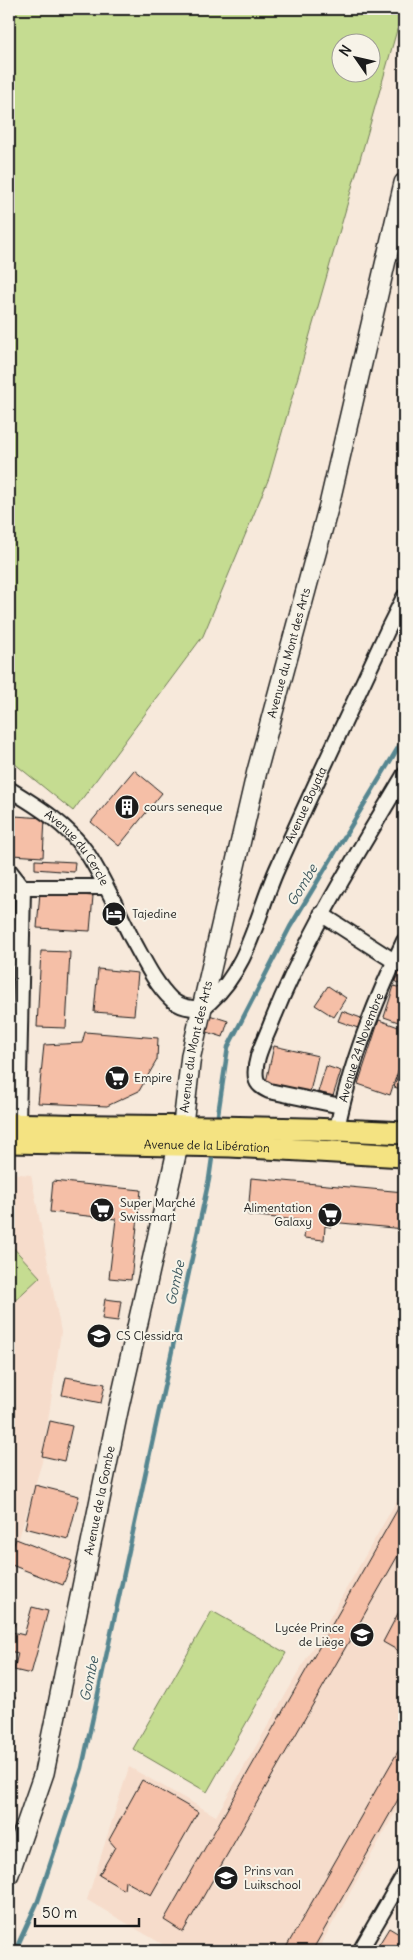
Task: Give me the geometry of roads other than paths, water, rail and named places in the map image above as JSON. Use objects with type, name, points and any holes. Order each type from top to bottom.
[{"type":"main road","name":"Avenue de la Libération","points":[[12,1130],[189,1135],[240,1127],[337,1129],[404,1133]]},
{"type":"main road","name":"Avenue de la Libération","points":[[189,1135],[230,1146],[404,1156]]},
{"type":"street","name":"Avenue du Mont des Arts","points":[[189,1135],[191,1055],[257,771],[329,504],[404,183]]},
{"type":"street","name":"Avenue Boyata","points":[[202,1008],[210,1003],[230,978],[250,942],[272,880],[388,628],[404,598]]},
{"type":"street","points":[[342,1106],[269,1091],[261,1087],[256,1079],[258,1058],[279,1004],[321,914],[404,775]]},
{"type":"street","name":"Avenue du Cercle","points":[[9,789],[56,820],[86,853],[146,963],[163,989],[178,1004],[185,1007],[202,1008]]},
{"type":"street","points":[[9,870],[23,888],[12,1130]]},
{"type":"street","points":[[9,887],[105,887]]},
{"type":"street","points":[[321,914],[399,963]]},
{"type":"street","name":"Avenue 24 Novembre","points":[[337,1129],[346,1086],[365,1032],[399,963],[404,941]]},
{"type":"street","name":"Avenue de la Gombe","points":[[9,1874],[44,1772],[93,1525],[189,1135]]},
{"type":"street","points":[[360,1951],[404,1875]]},
{"type":"waterway","name":"Gombe","points":[[217,1121],[228,1047],[290,927],[404,738]]},
{"type":"waterway","name":"Gombe","points":[[15,1951],[38,1901],[82,1768],[209,1179],[213,1151]]},
{"type":"place","name":"cours seneque","points":[[127,807]]},
{"type":"place","name":"Tajedine","points":[[114,914]]},
{"type":"place","name":"Empire","points":[[117,1078]]},
{"type":"place","name":"Super Marché Swissmart","points":[[102,1210]]},
{"type":"place","name":"Alimentation Galaxy","points":[[330,1215]]},
{"type":"place","name":"CS Clessidra","points":[[99,1336]]},
{"type":"place","name":"Lycée Prince de Liège","points":[[362,1635]]},
{"type":"place","name":"Prins van Luikschool","points":[[226,1878]]}]
